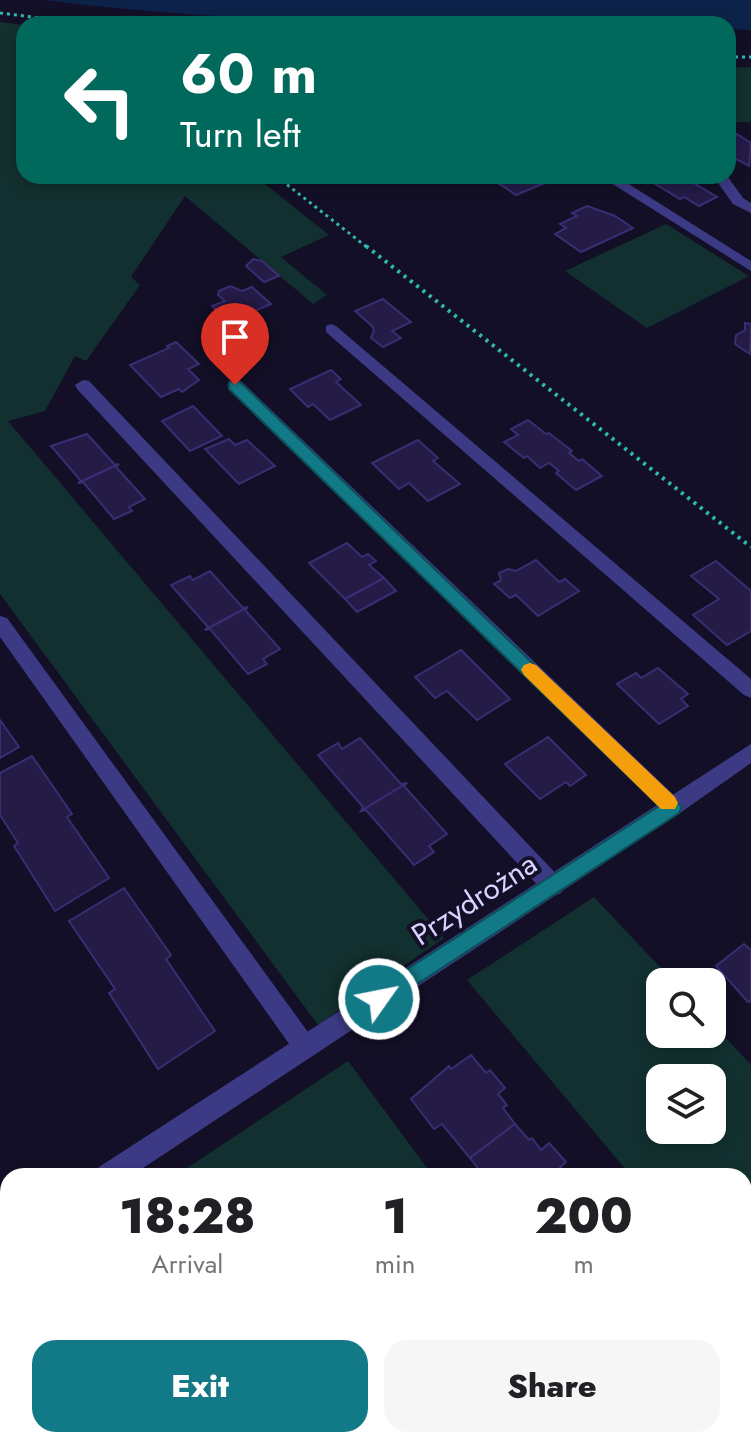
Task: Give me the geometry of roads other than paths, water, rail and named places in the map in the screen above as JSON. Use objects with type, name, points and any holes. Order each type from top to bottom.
[{"type":"street","points":[[620,184],[751,267]]},
{"type":"street","points":[[726,184],[738,201],[751,209]]},
{"type":"street","points":[[331,329],[751,690]]},
{"type":"street","points":[[83,385],[553,886]]},
{"type":"street","points":[[235,385],[673,807]]},
{"type":"street","points":[[0,623],[305,1047]]},
{"type":"street","name":"Przydrożna","points":[[120,1168],[673,807],[751,752]]},
{"type":"water","points":[[45,0],[751,0],[751,30],[736,29],[736,16],[215,16]]}]
